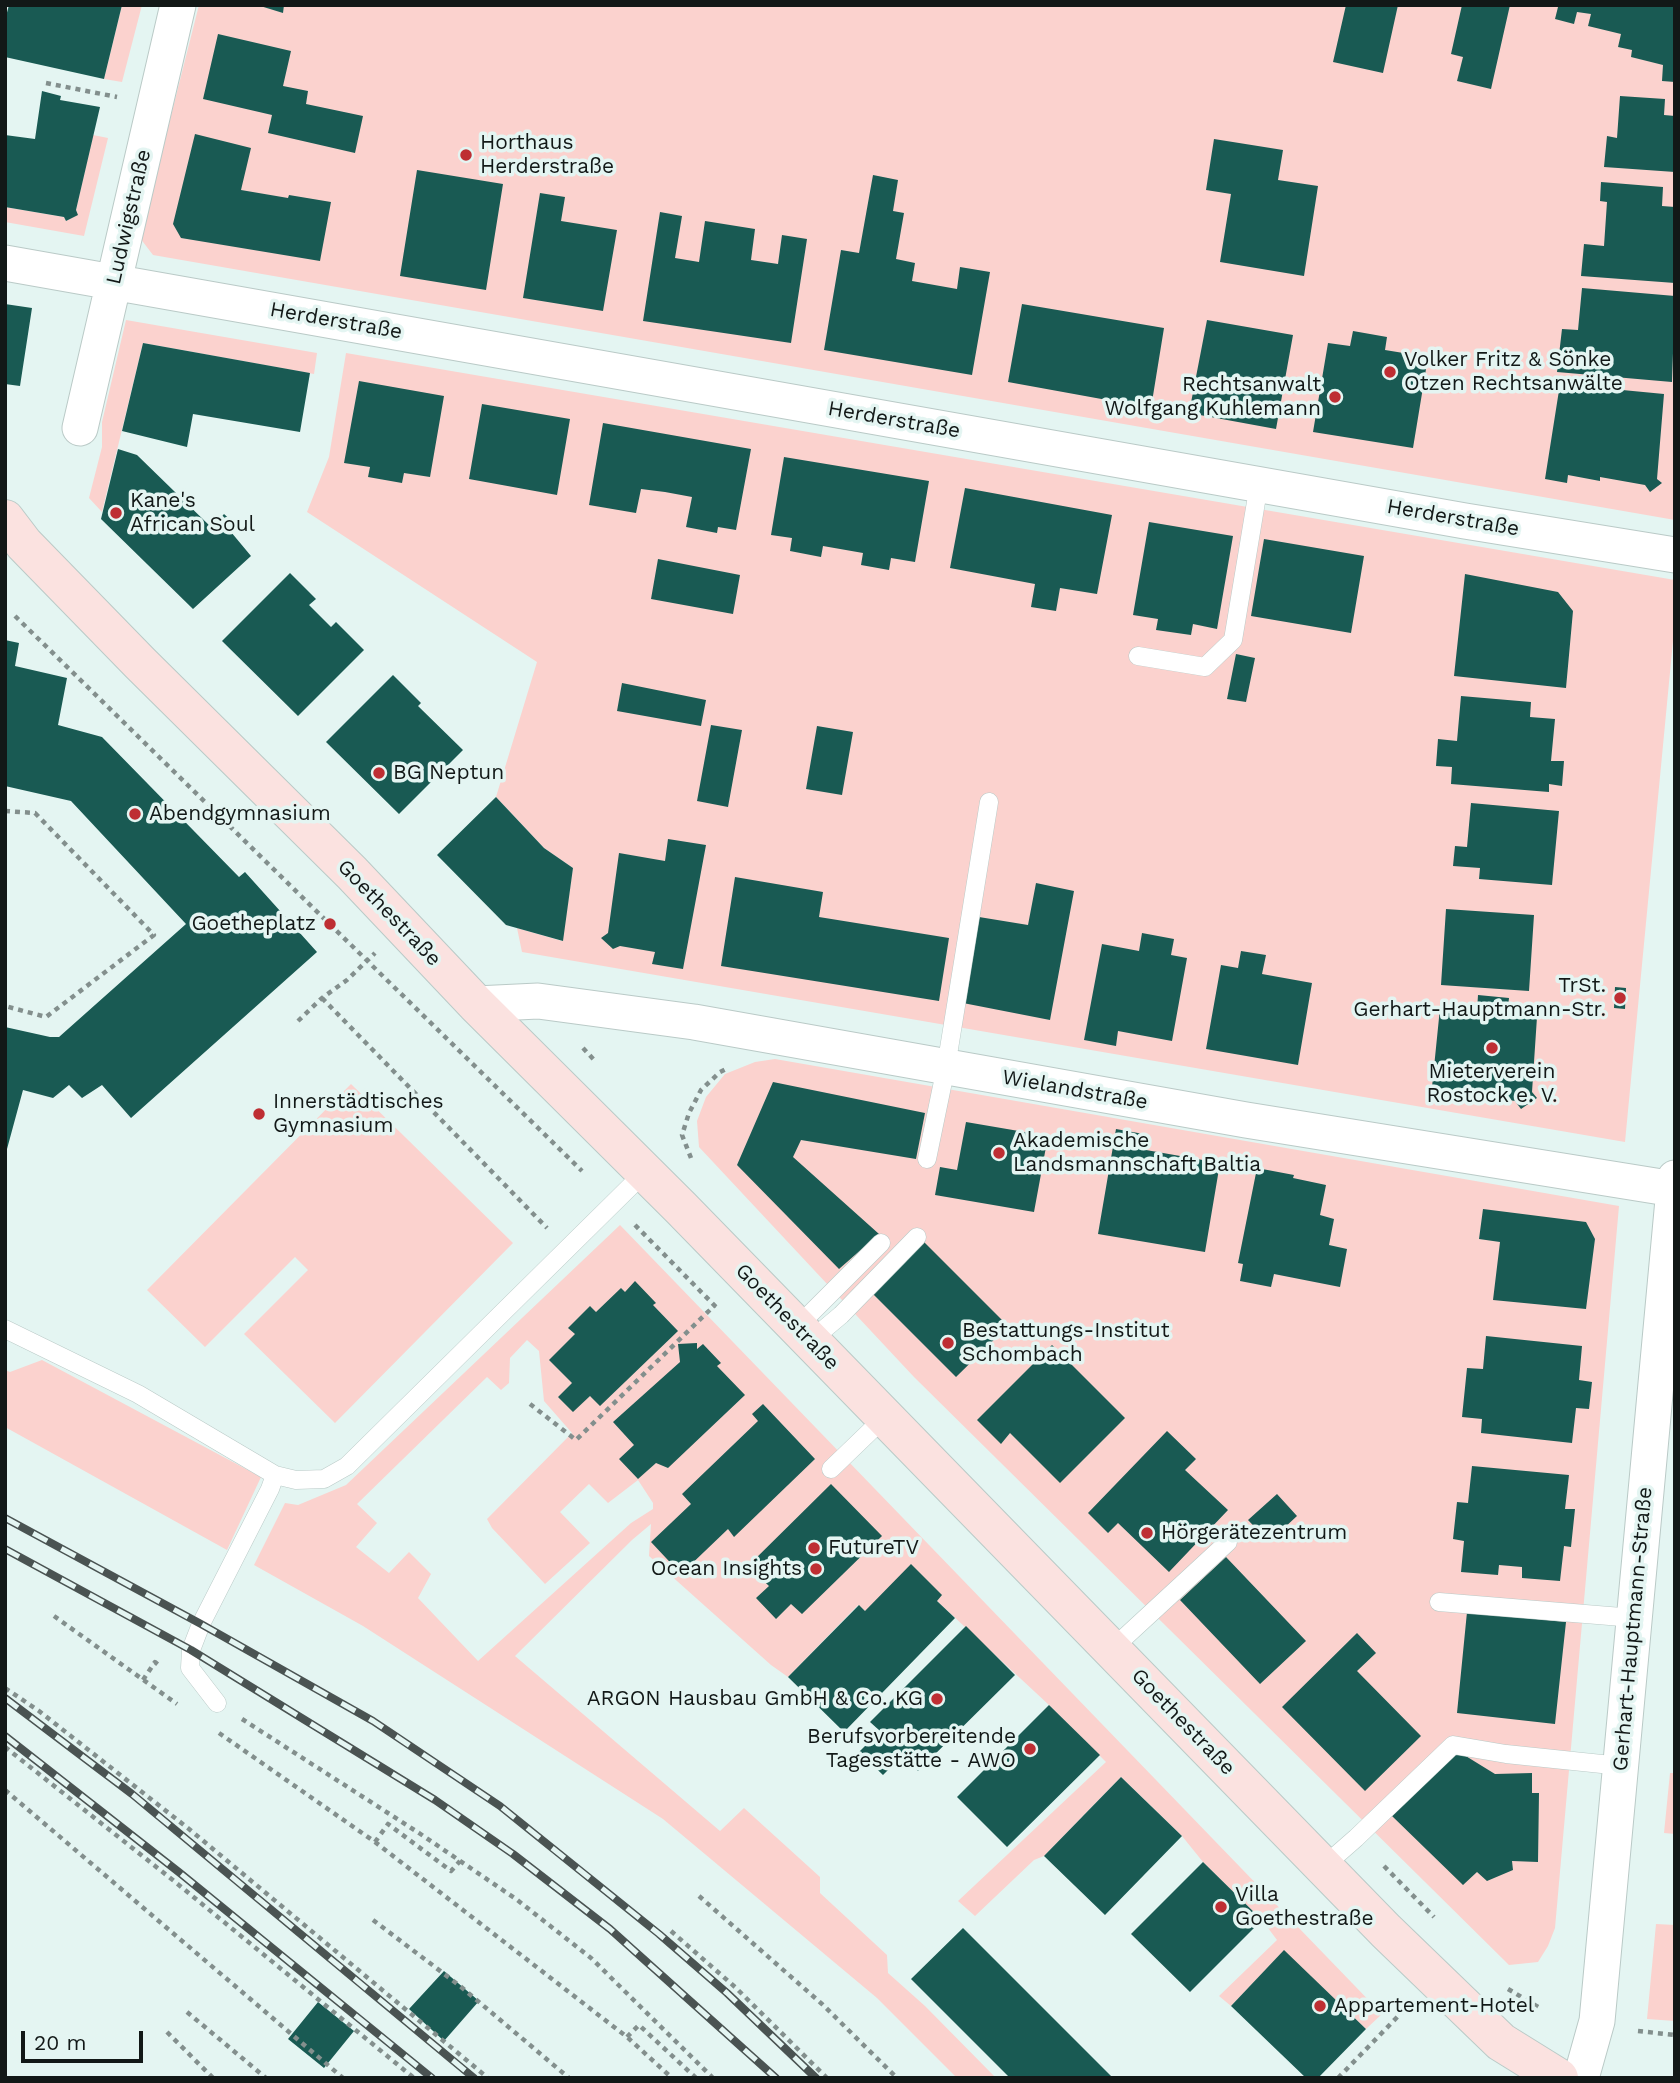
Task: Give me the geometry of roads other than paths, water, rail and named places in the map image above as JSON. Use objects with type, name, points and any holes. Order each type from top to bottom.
[{"type":"street","name":"Ludwigstraße","points":[[80,428],[178,5]]},
{"type":"street","points":[[5,263],[114,282]]},
{"type":"street","name":"Herderstraße","points":[[114,282],[1675,555]]},
{"type":"street","name":"Goethestraße","points":[[12,532],[352,873],[476,1004],[645,1172],[1386,1931],[1501,2042],[1559,2078]]},
{"type":"street","name":"Wielandstraße","points":[[476,1004],[538,1001],[694,1022],[1259,1122],[1674,1184]]},
{"type":"street","name":"Gerhart-Hauptmann-Straße","points":[[1581,2078],[1598,2021],[1674,1184]]},
{"type":"lane","points":[[1138,656],[1205,667],[1233,640],[1259,484]]},
{"type":"lane","points":[[927,1159],[946,1067],[989,802]]},
{"type":"lane","points":[[5,1329],[138,1394],[275,1475],[296,1480],[324,1479],[346,1466],[645,1172]]},
{"type":"lane","points":[[803,1334],[841,1315],[917,1237]]},
{"type":"lane","points":[[803,1334],[881,1243]]},
{"type":"lane","points":[[831,1469],[885,1417]]},
{"type":"lane","points":[[218,1703],[190,1668],[191,1650],[201,1624],[275,1475]]},
{"type":"lane","points":[[1112,1649],[1228,1542]]},
{"type":"lane","points":[[1439,1602],[1634,1618]]},
{"type":"lane","points":[[1324,1866],[1453,1745],[1519,1756],[1621,1766]]},
{"type":"railway","points":[[5,1518],[373,1721],[500,1806],[659,1934],[727,1993],[816,2078]]},
{"type":"railway","points":[[5,1549],[191,1650],[435,1800],[513,1854],[610,1929],[776,2078]]},
{"type":"railway","points":[[5,1698],[132,1794],[474,2078]]},
{"type":"railway","points":[[5,1736],[180,1873],[432,2078]]},
{"type":"place","name":"Horthaus Herderstraße","points":[[466,155]]},
{"type":"place","name":"Volker Fritz & Sönke Otzen Rechtsanwälte","points":[[1390,372]]},
{"type":"place","name":"Rechtsanwalt Wolfgang Kuhlemann","points":[[1335,397]]},
{"type":"place","name":"Kane's African Soul","points":[[116,513]]},
{"type":"place","name":"BG Neptun","points":[[379,773]]},
{"type":"place","name":"Abendgymnasium","points":[[135,814]]},
{"type":"place","name":"Goetheplatz","points":[[330,924]]},
{"type":"place","name":"TrSt. Gerhart-Hauptmann-Str.","points":[[1620,998]]},
{"type":"place","name":"Mieterverein Rostock e. V.","points":[[1492,1048]]},
{"type":"place","name":"Innerstädtisches Gymnasium","points":[[259,1114]]},
{"type":"place","name":"Akademische Landsmannschaft Baltia","points":[[999,1153]]},
{"type":"place","name":"Bestattungs-Institut Schombach","points":[[948,1343]]},
{"type":"place","name":"Hörgerätezentrum","points":[[1147,1533]]},
{"type":"place","name":"FutureTV","points":[[814,1548]]},
{"type":"place","name":"Ocean Insights","points":[[816,1569]]},
{"type":"place","name":"ARGON Hausbau GmbH & Co. KG","points":[[937,1699]]},
{"type":"place","name":"Berufsvorbereitende Tagesstätte - AWO","points":[[1030,1749]]},
{"type":"place","name":"Villa Goethestraße","points":[[1221,1907]]},
{"type":"place","name":"Appartement-Hotel","points":[[1320,2006]]}]
